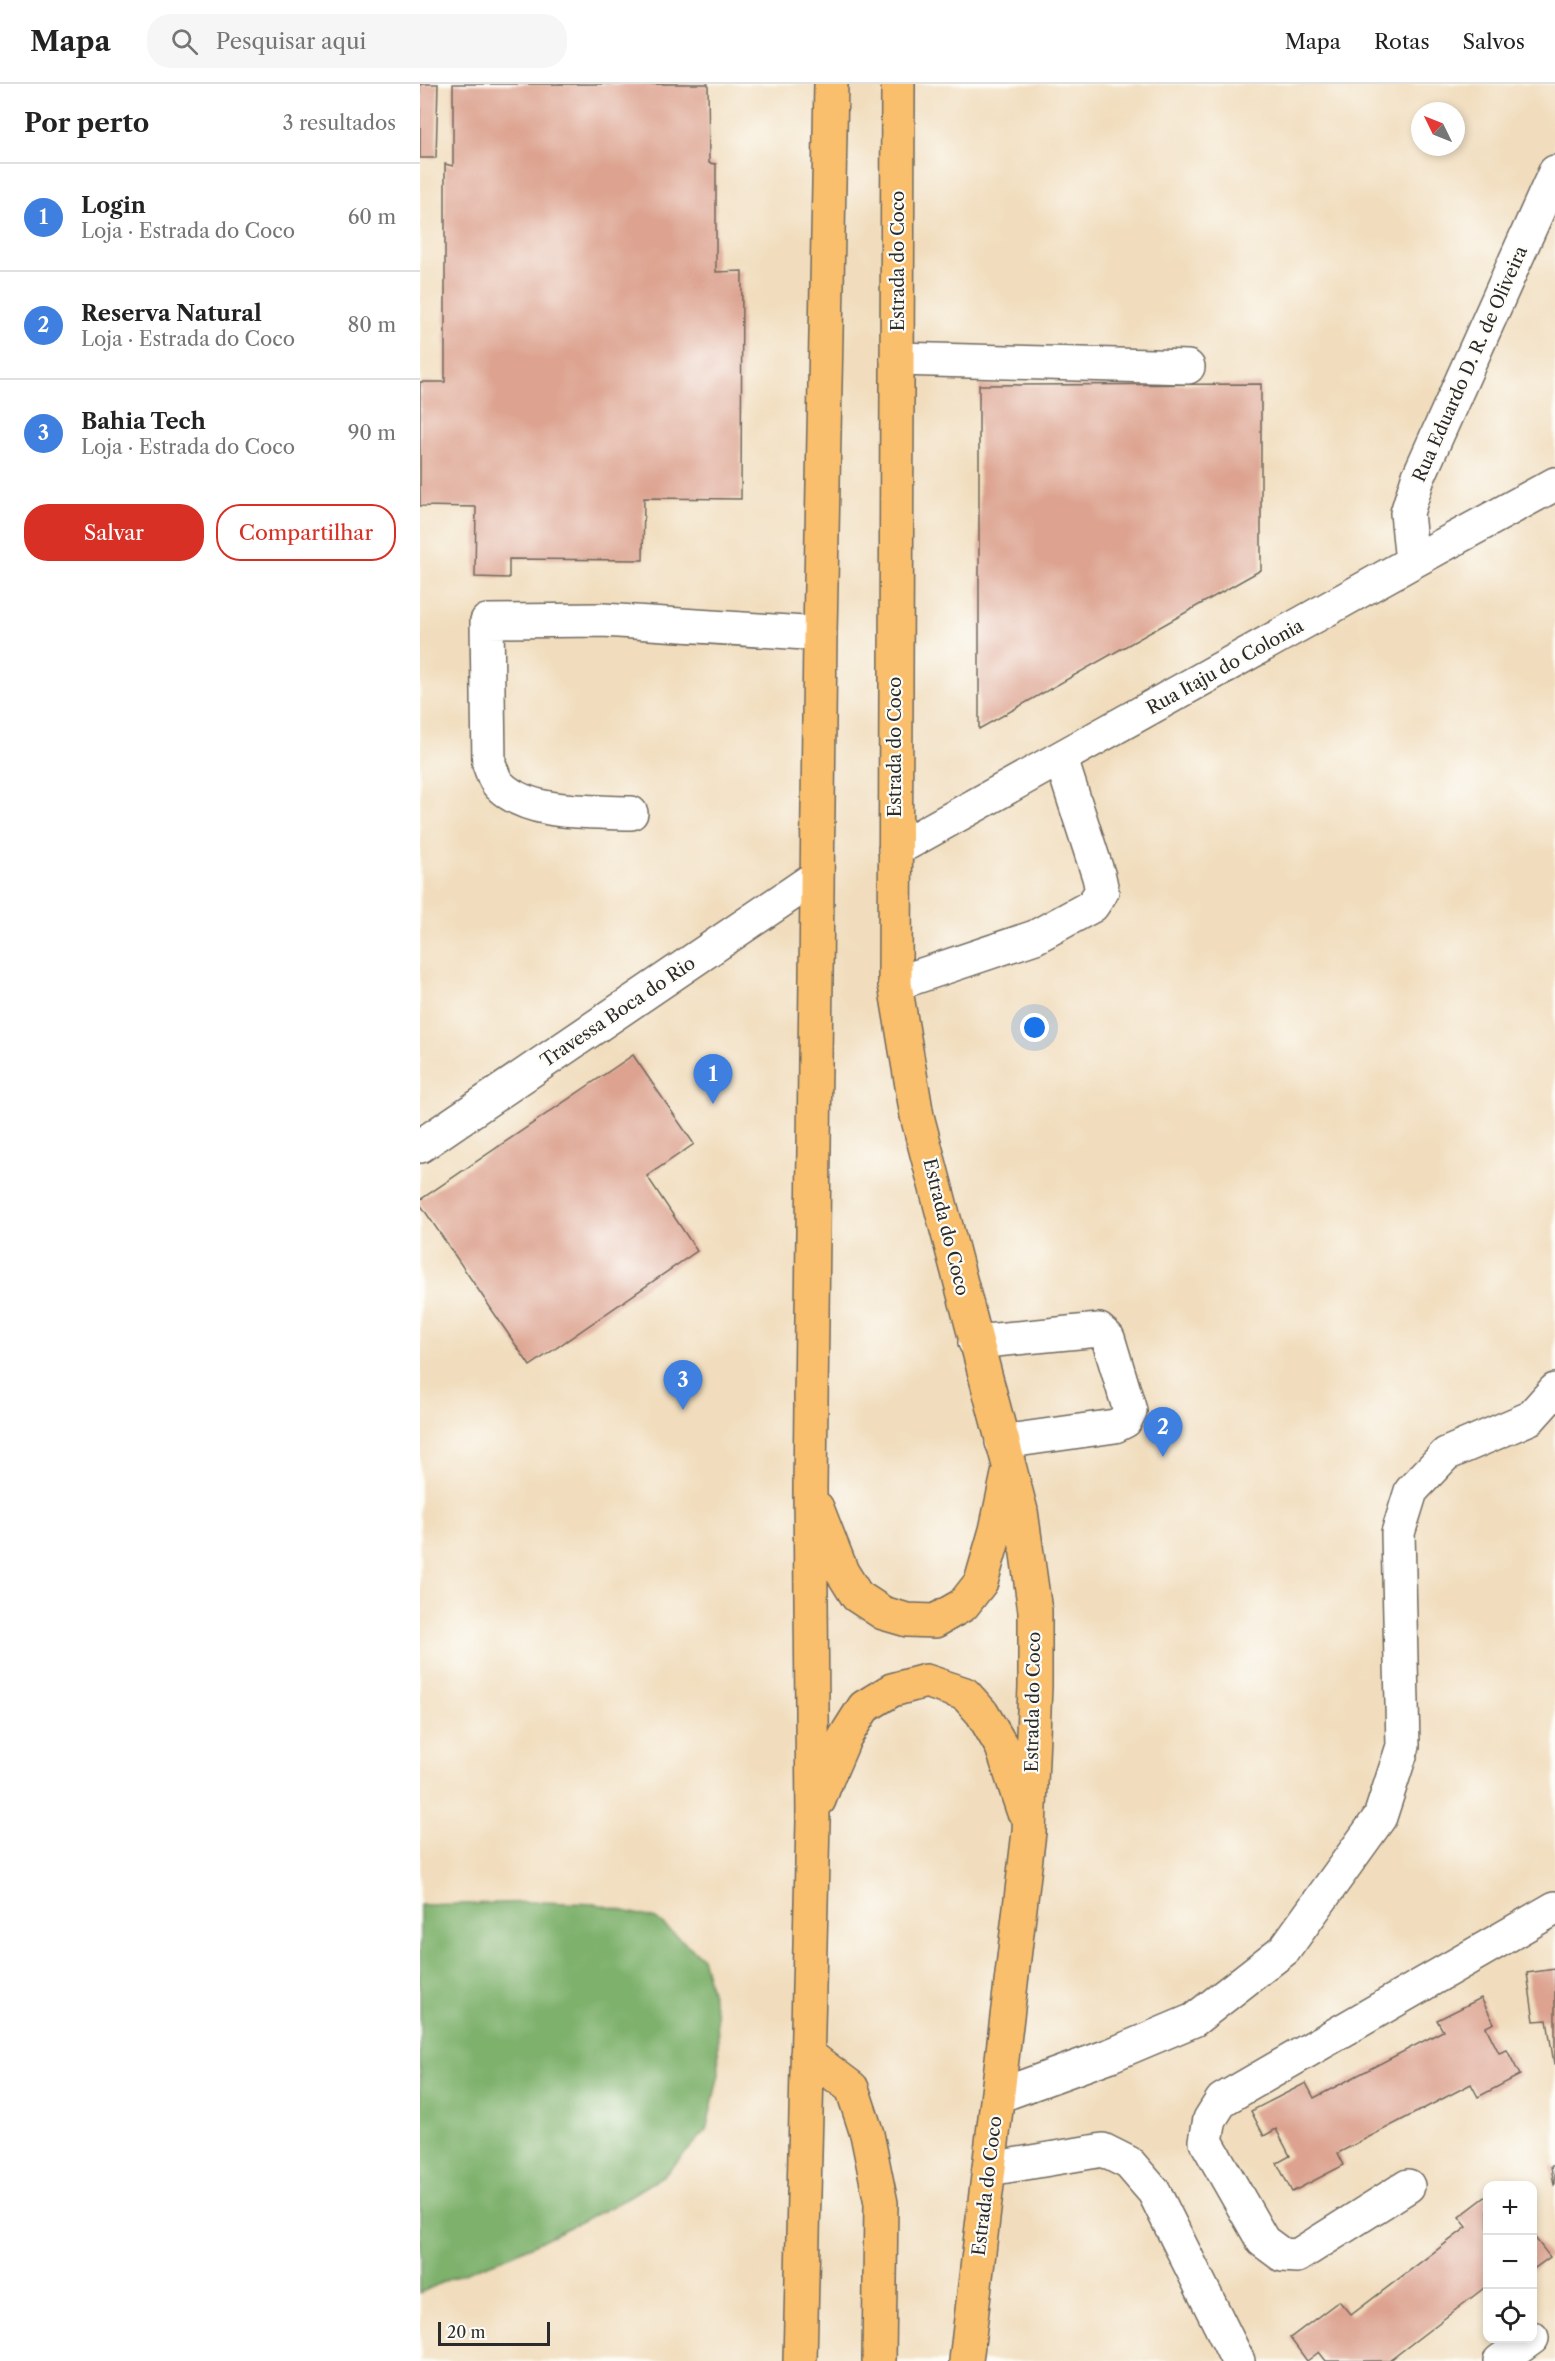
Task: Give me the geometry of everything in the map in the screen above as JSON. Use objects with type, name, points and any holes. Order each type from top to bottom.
[{"type":"highway","points":[[800,2361],[813,1821],[810,1489],[816,878],[831,84]]},
{"type":"highway","name":"Estrada do Coco","points":[[898,84],[895,984],[917,1116],[1021,1511],[1035,1611],[1035,1686],[1029,1832],[966,2361]]},
{"type":"highway","points":[[810,1489],[842,1572],[858,1596],[883,1613],[907,1620],[935,1621],[963,1605],[981,1582],[996,1530],[1005,1456]]},
{"type":"highway","points":[[813,1821],[827,1779],[845,1737],[864,1707],[892,1690],[926,1681],[964,1694],[982,1713],[1002,1747],[1029,1832]]},
{"type":"highway","points":[[807,2054],[852,2088],[867,2134],[881,2203],[879,2361]]},
{"type":"street","name":"Rua Eduardo D. R. de Oliveira","points":[[1412,562],[1407,513],[1418,478],[1555,172]]},
{"type":"street","points":[[897,358],[1188,367]]},
{"type":"street","name":"Rua Itaju do Colonia","points":[[895,850],[1555,484]]},
{"type":"street","points":[[631,813],[549,809],[512,796],[497,783],[489,764],[487,621],[603,620],[819,634]]},
{"type":"street","points":[[895,984],[1035,937],[1092,906],[1102,891],[1061,759]]},
{"type":"street","name":"Travessa Boca do Rio","points":[[420,1146],[816,878]]},
{"type":"street","points":[[975,1342],[1099,1330],[1108,1338],[1130,1411],[1125,1421],[1115,1426],[1005,1456]]},
{"type":"street","points":[[998,2096],[1111,2055],[1194,2020],[1285,1949],[1380,1817],[1403,1746],[1398,1533],[1411,1491],[1446,1454],[1530,1418],[1555,1390]]},
{"type":"street","points":[[1408,2186],[1298,2256],[1282,2255],[1263,2241],[1206,2141],[1210,2119],[1222,2100],[1555,1908]]},
{"type":"street","points":[[989,2169],[1103,2150],[1129,2163],[1154,2192],[1238,2361]]},
{"type":"street","points":[[1537,2335],[1555,2322]]},
{"type":"street","points":[[1500,2361],[1525,2343]]},
{"type":"green space","points":[[539,1902],[597,1904],[656,1919],[702,1957],[717,2014],[719,2074],[706,2131],[666,2174],[615,2205],[512,2255],[458,2275],[420,2293],[420,1905]]},
{"type":"building","points":[[420,84],[438,84],[436,158],[420,158]]},
{"type":"building","points":[[453,84],[708,84],[709,163],[716,164],[716,272],[742,271],[741,499],[644,498],[643,560],[509,559],[509,578],[475,577],[476,507],[420,506],[420,382],[445,382],[445,164],[453,166]]},
{"type":"building","points":[[1261,384],[1261,570],[979,729],[979,385]]},
{"type":"building","points":[[633,1055],[694,1144],[647,1176],[697,1251],[530,1366],[420,1204],[420,1200]]},
{"type":"building","points":[[1555,1969],[1554,2064],[1547,2020],[1534,2021],[1527,1973]]},
{"type":"building","points":[[1481,1998],[1494,2023],[1486,2027],[1499,2053],[1507,2050],[1520,2075],[1478,2097],[1471,2084],[1338,2153],[1344,2165],[1292,2192],[1277,2163],[1290,2156],[1276,2129],[1264,2136],[1251,2111],[1306,2083],[1314,2098],[1443,2031],[1437,2020]]},
{"type":"building","points":[[1551,2166],[1555,2166],[1554,2185]]},
{"type":"building","points":[[1483,2199],[1483,2289],[1389,2361],[1326,2361],[1319,2352],[1307,2361],[1290,2338],[1339,2301],[1351,2315],[1467,2227],[1459,2217]]},
{"type":"building","points":[[1537,2240],[1550,2257],[1537,2266]]},
{"type":"place","name":"Login","points":[[713,1104]]},
{"type":"place","name":"Bahia Tech","points":[[683,1410]]},
{"type":"place","name":"Reserva Natural","points":[[1163,1457]]}]
